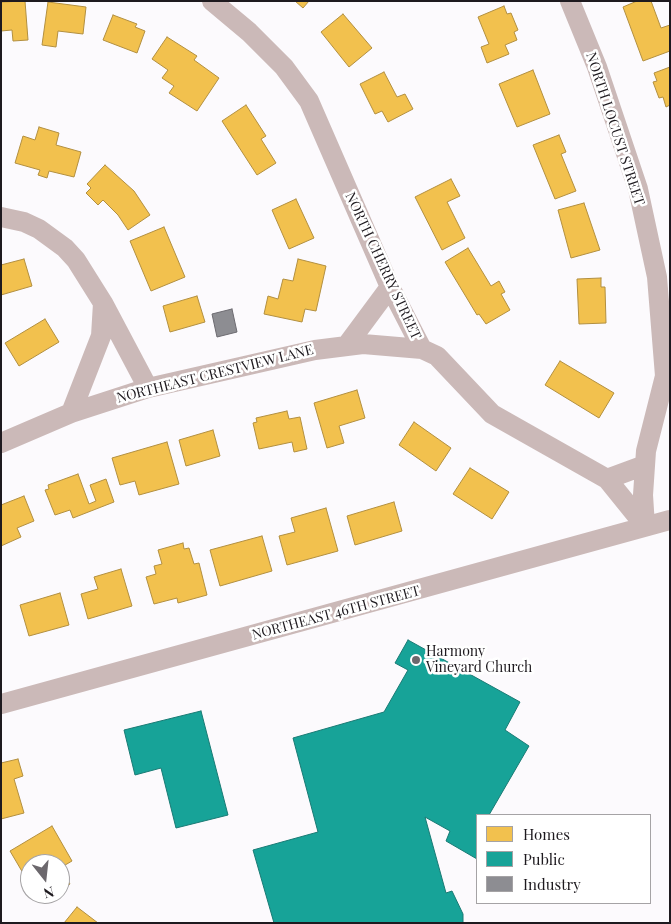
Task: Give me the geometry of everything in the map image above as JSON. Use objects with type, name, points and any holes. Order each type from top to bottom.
[{"type":"street","name":"NORTH CHERRY STREET","points":[[212,1],[249,32],[284,67],[309,101],[390,287],[422,349],[437,356],[492,414],[607,479],[645,526]]},
{"type":"street","name":"NORTH LOCUST STREET","points":[[570,1],[597,67],[638,189],[657,278],[664,376],[646,451],[643,496],[645,526]]},
{"type":"street","points":[[1,217],[24,222],[39,229],[65,248],[76,260],[103,303],[148,388]]},
{"type":"street","points":[[347,345],[390,287]]},
{"type":"street","points":[[71,413],[101,336],[103,303]]},
{"type":"street","name":"NORTHEAST CRESTVIEW LANE","points":[[1,443],[71,413],[148,388],[315,350],[363,344],[422,349]]},
{"type":"street","points":[[607,479],[645,466]]},
{"type":"street","name":"NORTHEAST 46TH STREET","points":[[1,704],[670,520]]},
{"type":"building: Homes","points":[[25,1],[28,40],[13,41],[12,30],[1,31],[1,2]]},
{"type":"building: Homes","points":[[295,1],[309,1],[303,8]]},
{"type":"building: Homes","points":[[637,1],[651,1],[661,28],[670,25],[670,51],[643,61],[623,7]]},
{"type":"building: Homes","points":[[48,2],[86,7],[83,34],[58,31],[56,47],[42,45]]},
{"type":"building: Homes","points":[[504,6],[507,14],[511,13],[518,30],[514,32],[517,40],[505,45],[509,54],[487,63],[481,47],[489,44],[478,17]]},
{"type":"building: Homes","points":[[343,14],[372,48],[349,67],[321,32]]},
{"type":"building: Homes","points":[[113,15],[137,24],[135,27],[145,31],[137,53],[103,40]]},
{"type":"building: Homes","points":[[167,37],[197,56],[194,60],[219,78],[197,111],[169,93],[174,86],[162,78],[168,70],[152,59]]},
{"type":"building: Homes","points":[[670,67],[670,105],[666,107],[663,97],[659,98],[653,82],[657,81],[654,73]]},
{"type":"building: Homes","points":[[533,70],[550,114],[517,127],[499,84]]},
{"type":"building: Homes","points":[[384,72],[397,97],[405,94],[413,109],[388,122],[382,111],[375,114],[360,84]]},
{"type":"building: Homes","points":[[246,105],[266,136],[261,139],[276,163],[257,175],[222,121]]},
{"type":"building: Homes","points":[[39,127],[59,133],[56,145],[81,152],[74,177],[49,171],[47,178],[38,175],[40,170],[15,163],[23,136],[35,140]]},
{"type":"building: Homes","points":[[559,135],[566,152],[561,154],[576,191],[555,199],[533,145]]},
{"type":"building: Homes","points":[[105,165],[134,191],[150,215],[128,230],[118,215],[103,200],[98,205],[86,193],[91,188],[87,184]]},
{"type":"building: Homes","points":[[451,179],[460,196],[447,202],[465,238],[442,250],[415,197]]},
{"type":"building: Homes","points":[[296,199],[314,238],[289,249],[272,210]]},
{"type":"building: Homes","points":[[584,203],[600,250],[571,258],[558,210]]},
{"type":"building: Homes","points":[[164,227],[185,277],[151,291],[130,241]]},
{"type":"building: Homes","points":[[468,248],[491,286],[499,281],[505,292],[501,294],[510,310],[486,324],[479,314],[477,315],[445,262]]},
{"type":"building: Homes","points":[[24,259],[32,286],[1,295],[1,265]]},
{"type":"building: Homes","points":[[298,259],[326,266],[316,311],[305,309],[302,322],[264,314],[268,296],[278,299],[283,279],[293,281]]},
{"type":"building: Homes","points":[[601,278],[601,287],[605,287],[606,323],[579,324],[577,279]]},
{"type":"building: Homes","points":[[197,296],[205,322],[170,332],[163,306]]},
{"type":"building: Homes","points":[[45,319],[59,342],[19,366],[5,343]]},
{"type":"building: Homes","points":[[560,361],[614,393],[599,418],[545,385]]},
{"type":"building: Homes","points":[[357,390],[365,418],[339,426],[344,443],[327,448],[314,403]]},
{"type":"building: Homes","points":[[287,411],[289,419],[300,417],[307,449],[294,452],[292,442],[259,449],[253,423],[257,422],[256,418]]},
{"type":"building: Homes","points":[[414,422],[451,448],[436,471],[399,445]]},
{"type":"building: Homes","points":[[213,430],[220,456],[186,466],[179,440]]},
{"type":"building: Homes","points":[[167,442],[179,484],[139,495],[135,481],[120,485],[112,458]]},
{"type":"building: Homes","points":[[470,468],[509,492],[492,519],[453,494]]},
{"type":"building: Homes","points":[[78,474],[89,504],[96,501],[90,485],[106,479],[114,502],[73,518],[70,510],[55,515],[45,490],[49,489],[48,485]]},
{"type":"building: Homes","points":[[24,496],[34,521],[17,528],[21,537],[1,546],[1,505]]},
{"type":"building: Homes","points":[[394,502],[402,531],[355,545],[347,516]]},
{"type":"building: Homes","points":[[326,508],[338,551],[287,565],[279,536],[295,532],[291,518]]},
{"type":"building: Homes","points":[[262,536],[272,571],[220,586],[210,550]]},
{"type":"building: Homes","points":[[183,543],[184,549],[189,548],[194,564],[199,563],[207,595],[178,603],[177,598],[154,604],[146,577],[156,574],[154,566],[162,564],[158,550]]},
{"type":"building: Homes","points":[[121,569],[132,606],[88,619],[81,594],[98,589],[94,577]]},
{"type":"building: Homes","points":[[60,593],[69,625],[29,636],[20,605]]},
{"type":"building: Homes","points":[[18,759],[23,776],[14,779],[24,813],[1,819],[1,763]]},
{"type":"building: Homes","points":[[52,826],[68,854],[20,854],[20,868],[10,851]]},
{"type":"building: Homes","points":[[77,907],[98,923],[64,923]]},
{"type":"building: Public","name":"Harmony Vineyard Church","points":[[408,640],[520,702],[505,730],[529,746],[490,814],[476,814],[476,858],[446,841],[450,831],[425,817],[446,893],[452,891],[463,914],[463,923],[274,923],[253,850],[318,832],[293,738],[384,712],[408,670],[395,663]]},
{"type":"building: Public","points":[[201,711],[228,815],[176,828],[161,768],[135,775],[124,730]]},
{"type":"building: Industry","points":[[232,309],[237,332],[217,337],[212,314]]},
{"type":"place","name":"Harmony Vineyard Church","points":[[416,660]]}]
